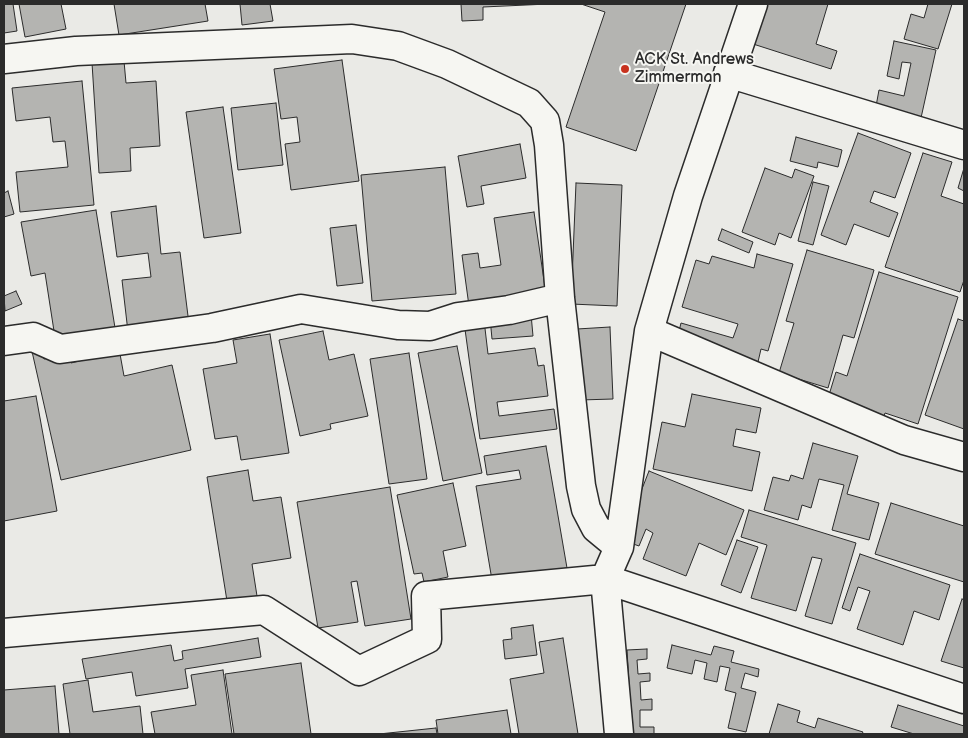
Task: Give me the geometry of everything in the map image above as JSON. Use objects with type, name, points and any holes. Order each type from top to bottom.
[{"type":"street","points":[[619,734],[606,579],[619,547],[649,331],[688,196],[728,73],[753,4]]},
{"type":"street","points":[[4,59],[76,51],[352,38],[398,46],[447,64],[529,103],[545,121],[549,145],[560,298],[581,486],[586,509],[596,528],[619,547]]},
{"type":"street","points":[[728,73],[964,145]]},
{"type":"street","points":[[4,341],[33,337],[60,349],[212,328],[301,309],[398,325],[430,326],[458,317],[509,310],[560,298]]},
{"type":"street","points":[[649,331],[904,440],[964,457]]},
{"type":"street","points":[[4,633],[264,610],[359,671],[428,639],[426,596],[606,579],[964,699]]},
{"type":"building","points":[[4,4],[13,4],[17,31],[4,33]]},
{"type":"building","points":[[19,4],[61,4],[66,29],[25,37]]},
{"type":"building","points":[[114,4],[205,4],[208,21],[119,35]]},
{"type":"building","points":[[240,4],[270,4],[273,21],[242,25]]},
{"type":"building","points":[[461,4],[548,4],[483,7],[483,20],[462,21]]},
{"type":"building","name":"ACK St. Andrews Zimmerman","points":[[581,4],[686,4],[636,151],[566,127],[605,12]]},
{"type":"building","points":[[762,4],[828,4],[816,44],[837,51],[831,69],[750,43]]},
{"type":"building","points":[[928,4],[952,4],[938,49],[904,39],[911,14],[924,18]]},
{"type":"building","points":[[894,41],[936,50],[919,127],[874,117],[879,90],[904,96],[911,63],[902,62],[899,79],[887,76]]},
{"type":"building","points":[[342,60],[359,181],[291,190],[285,144],[300,142],[297,117],[281,119],[274,69]]},
{"type":"building","points":[[124,61],[126,83],[156,81],[160,146],[130,148],[131,171],[99,173],[92,63]]},
{"type":"building","points":[[82,81],[94,205],[20,212],[16,172],[68,167],[65,141],[53,142],[50,117],[16,121],[12,88]]},
{"type":"building","points":[[276,103],[283,165],[238,170],[231,108]]},
{"type":"building","points":[[223,107],[241,233],[204,238],[186,112]]},
{"type":"building","points":[[858,133],[911,153],[895,198],[874,191],[870,202],[898,213],[889,237],[854,224],[846,245],[821,235]]},
{"type":"building","points":[[796,137],[842,150],[838,167],[818,162],[817,168],[790,161]]},
{"type":"building","points":[[520,144],[526,178],[481,186],[484,204],[467,207],[458,156]]},
{"type":"building","points":[[923,153],[952,162],[941,196],[964,204],[964,280],[960,292],[885,267]]},
{"type":"building","points":[[445,167],[456,294],[372,301],[361,175]]},
{"type":"building","points":[[765,168],[792,178],[795,169],[814,176],[791,238],[779,233],[775,245],[742,232]]},
{"type":"building","points":[[964,168],[964,191],[958,188]]},
{"type":"building","points":[[813,182],[829,186],[813,245],[798,241]]},
{"type":"building","points":[[576,183],[622,185],[617,306],[571,304]]},
{"type":"building","points":[[8,191],[14,214],[4,217],[4,193]]},
{"type":"building","points":[[156,206],[161,254],[180,252],[189,324],[128,332],[122,280],[151,277],[148,253],[117,257],[111,212]]},
{"type":"building","points":[[96,210],[116,334],[56,344],[45,273],[31,276],[21,222]]},
{"type":"building","points":[[534,212],[546,294],[469,306],[462,255],[478,253],[480,268],[501,265],[494,218]]},
{"type":"building","points":[[356,225],[363,283],[337,286],[330,228]]},
{"type":"building","points":[[722,229],[753,242],[749,253],[718,240]]},
{"type":"building","points":[[807,250],[874,270],[854,338],[843,335],[828,388],[779,373],[794,323],[786,321]]},
{"type":"building","points":[[757,254],[793,264],[768,351],[761,349],[758,362],[677,339],[681,323],[733,338],[738,324],[682,307],[696,260],[709,264],[712,256],[754,268]]},
{"type":"building","points":[[879,272],[958,297],[918,424],[885,413],[879,432],[844,413],[849,401],[829,395],[836,372],[847,376]]},
{"type":"building","points":[[16,291],[22,304],[5,311],[4,296]]},
{"type":"building","points":[[531,314],[533,336],[492,339],[490,318]]},
{"type":"building","points":[[958,319],[964,321],[964,429],[925,415]]},
{"type":"building","points":[[484,320],[488,354],[535,348],[538,366],[544,365],[548,396],[497,402],[499,416],[554,409],[557,429],[480,439],[464,322]]},
{"type":"building","points":[[610,327],[613,399],[580,400],[577,329]]},
{"type":"building","points":[[323,331],[329,360],[354,354],[368,416],[330,424],[331,429],[300,436],[279,340]]},
{"type":"building","points":[[270,334],[289,453],[241,460],[237,436],[215,439],[203,369],[237,363],[233,340]]},
{"type":"building","points":[[102,344],[105,357],[120,354],[124,376],[172,365],[191,450],[61,480],[31,347],[40,345],[44,359],[69,353],[71,363],[83,360],[80,349]]},
{"type":"building","points":[[457,346],[482,473],[443,481],[418,353]]},
{"type":"building","points":[[409,353],[427,479],[389,484],[370,359]]},
{"type":"building","points":[[692,394],[761,408],[756,433],[736,429],[733,446],[760,452],[752,491],[653,469],[662,422],[685,427]]},
{"type":"building","points":[[36,396],[57,511],[4,521],[4,401]]},
{"type":"building","points":[[813,443],[858,456],[847,494],[879,503],[869,540],[832,530],[844,485],[819,479],[811,508],[802,505],[798,520],[764,510],[773,477],[789,481],[791,475],[803,479]]},
{"type":"building","points":[[546,446],[567,568],[492,580],[476,486],[521,479],[519,470],[487,475],[484,456]]},
{"type":"building","points":[[248,470],[253,501],[281,497],[291,558],[252,564],[257,596],[227,601],[207,477]]},
{"type":"building","points":[[649,471],[744,510],[726,555],[699,543],[686,576],[643,559],[653,533],[646,529],[639,546],[622,540]]},
{"type":"building","points":[[453,483],[466,546],[443,551],[448,577],[424,582],[422,573],[414,574],[397,495]]},
{"type":"building","points":[[390,487],[411,619],[365,626],[357,581],[351,582],[358,622],[318,628],[297,502]]},
{"type":"building","points":[[891,503],[964,526],[964,582],[875,554]]},
{"type":"building","points":[[749,510],[856,543],[832,624],[805,616],[822,559],[812,557],[796,611],[751,598],[767,545],[741,537]]},
{"type":"building","points":[[737,540],[758,547],[741,593],[721,585]]},
{"type":"building","points":[[860,554],[950,585],[939,620],[914,611],[903,645],[857,629],[870,591],[858,587],[850,611],[842,608]]},
{"type":"building","points":[[962,599],[964,600],[964,668],[941,661]]},
{"type":"building","points":[[533,625],[537,655],[505,659],[503,640],[512,639],[511,628]]},
{"type":"building","points":[[258,638],[261,657],[185,669],[188,688],[136,696],[132,672],[86,679],[82,659],[171,645],[174,661],[183,659],[182,651]]},
{"type":"building","points":[[563,638],[578,734],[519,734],[510,679],[544,673],[539,642]]},
{"type":"building","points":[[672,645],[711,655],[714,646],[734,651],[731,662],[759,669],[758,677],[745,673],[741,688],[756,692],[746,732],[728,728],[736,693],[725,690],[730,668],[720,666],[717,682],[704,679],[707,663],[695,660],[692,674],[667,668]]},
{"type":"building","points":[[647,649],[647,659],[637,660],[638,674],[650,673],[650,681],[640,682],[641,700],[652,699],[652,710],[640,710],[640,727],[654,727],[654,734],[632,734],[627,650]]},
{"type":"building","points":[[301,663],[311,734],[234,734],[225,674]]},
{"type":"building","points":[[223,670],[232,734],[155,734],[151,712],[196,705],[191,675]]},
{"type":"building","points":[[88,680],[93,712],[140,706],[143,734],[70,734],[63,684]]},
{"type":"building","points":[[55,686],[59,734],[4,734],[4,690]]},
{"type":"building","points":[[778,704],[800,711],[797,722],[815,728],[818,718],[863,732],[862,734],[769,734]]},
{"type":"building","points":[[898,705],[964,726],[964,734],[914,734],[891,727]]},
{"type":"building","points":[[507,710],[511,734],[438,734],[436,720]]},
{"type":"building","points":[[436,728],[437,734],[379,734]]},
{"type":"place","name":"ACK St. Andrews Zimmerman","points":[[625,69]]}]
